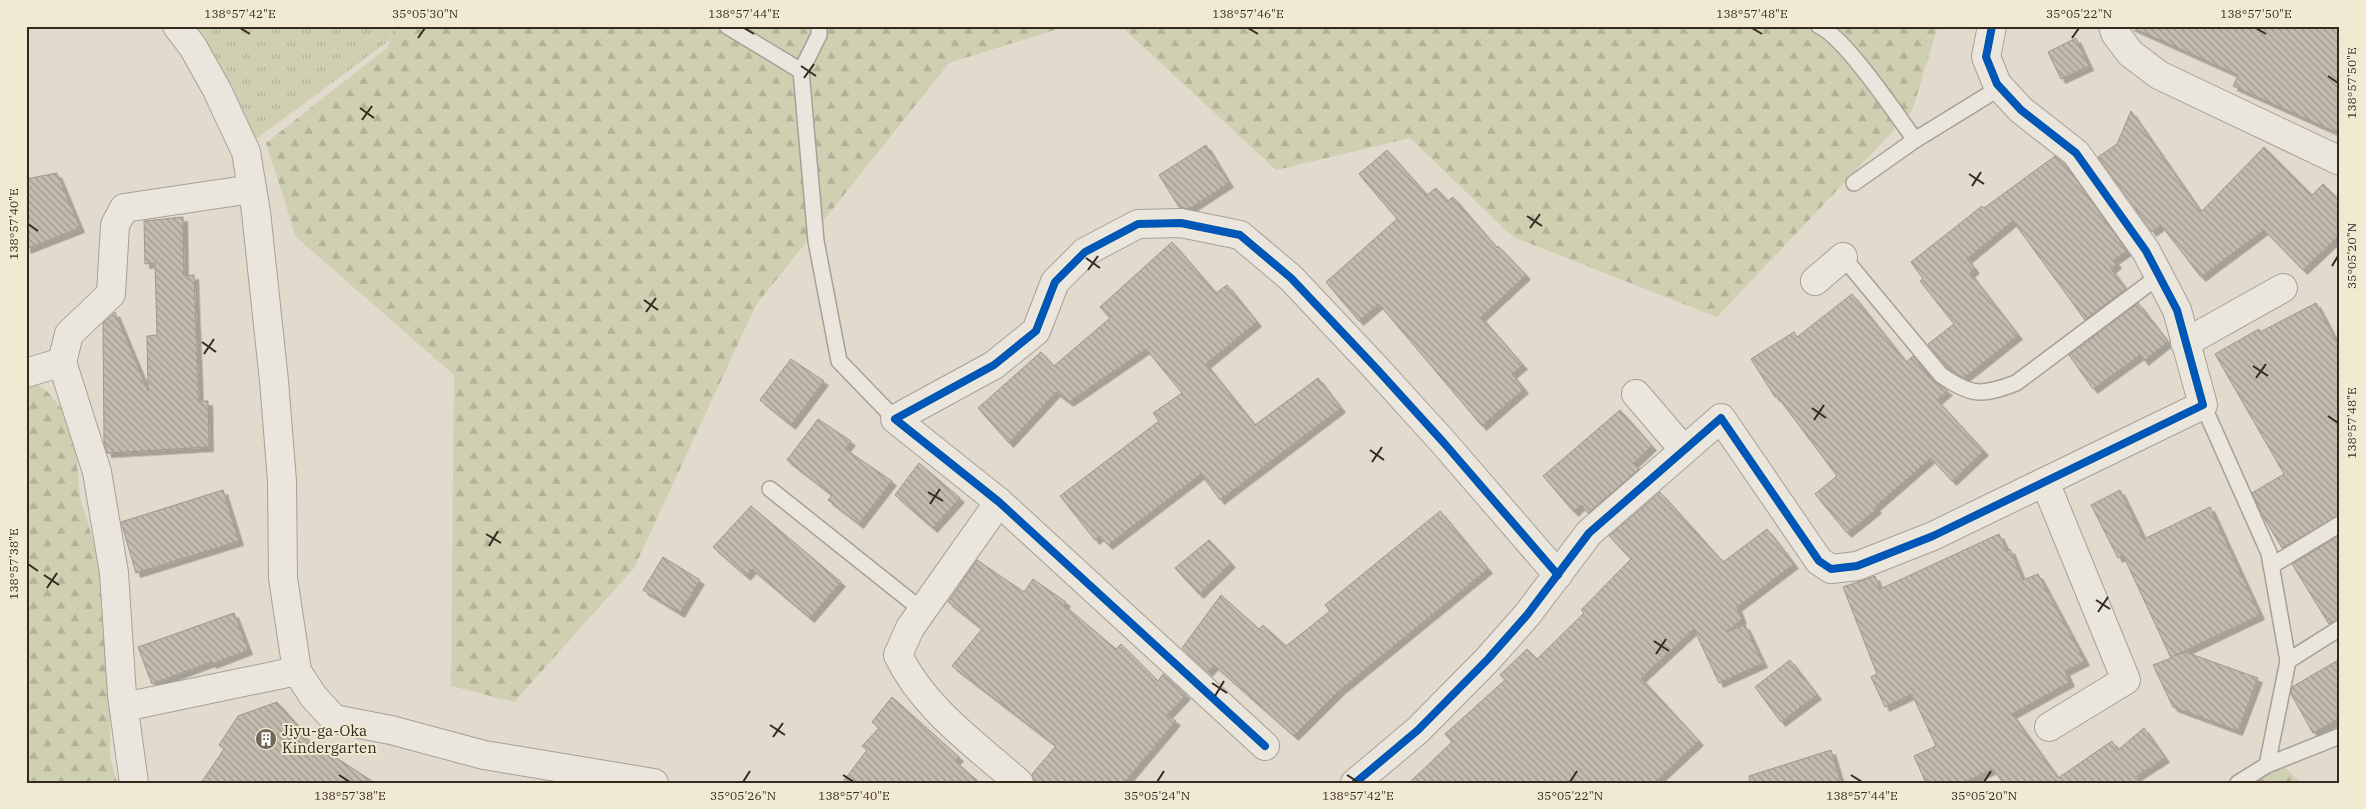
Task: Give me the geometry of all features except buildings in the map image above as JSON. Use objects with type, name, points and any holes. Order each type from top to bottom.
[{"type":"street","points":[[177,26],[193,47],[217,90],[246,152],[274,381],[281,471],[283,578],[297,670],[313,696],[334,719],[391,730],[484,755],[654,783]]},
{"type":"street","points":[[1355,783],[1418,730],[1488,660],[1558,575],[1589,533],[1721,418],[1819,561],[1831,569],[1857,566],[1933,536],[2202,405],[2177,310],[2146,251],[2076,153],[2020,110],[2001,87],[1986,57],[1992,26]]},
{"type":"street","points":[[2113,26],[2115,33],[2130,54],[2159,76],[2340,161]]},
{"type":"street","points":[[134,783],[124,707],[114,573],[97,472],[62,362],[69,334],[111,294],[115,225],[124,208],[252,189]]},
{"type":"street","points":[[1265,746],[999,502],[895,419],[994,366],[1036,331],[1055,282],[1085,252],[1138,224],[1181,223],[1240,235],[1291,278],[1444,443],[1558,575]]},
{"type":"street","points":[[1815,281],[1843,257]]},
{"type":"street","points":[[2185,343],[2284,288]]},
{"type":"street","points":[[26,373],[62,362]]},
{"type":"street","points":[[1636,394],[1684,450]]},
{"type":"street","points":[[2045,482],[2126,680],[2049,727]]},
{"type":"street","points":[[999,502],[910,628],[898,655],[905,671],[934,707],[1019,783]]},
{"type":"street","points":[[124,707],[297,670]]},
{"type":"lane","points":[[727,26],[801,71]]},
{"type":"lane","points":[[819,26],[819,35],[801,71],[816,241],[839,361],[895,419]]},
{"type":"lane","points":[[1819,26],[1838,41],[1868,76],[1915,140]]},
{"type":"lane","points":[[1854,183],[1915,140],[2001,87]]},
{"type":"lane","points":[[1843,257],[1940,375],[1955,385],[1974,393],[1993,392],[2016,383],[2159,276]]},
{"type":"lane","points":[[2202,405],[2270,553],[2288,661],[2267,765]]},
{"type":"lane","points":[[770,490],[923,611]]},
{"type":"lane","points":[[2271,566],[2340,524]]},
{"type":"lane","points":[[2288,661],[2340,628]]},
{"type":"lane","points":[[2238,783],[2267,765],[2340,736]]},
{"type":"green space","points":[[176,26],[394,26],[390,40],[256,139],[242,128]]},
{"type":"green space","points":[[395,26],[1067,26],[949,63],[756,305],[634,568],[514,702],[451,686],[454,375],[296,237],[266,143],[388,47]]},
{"type":"green space","points":[[1121,26],[1938,26],[1912,111],[1717,317],[1513,237],[1410,138],[1276,170]]},
{"type":"green space","points":[[30,380],[46,390],[64,412],[76,451],[80,497],[94,544],[106,603],[110,756],[117,783],[26,783],[26,381]]},
{"type":"green space","points":[[2277,760],[2301,783],[2225,783]]},
{"type":"cycle path","points":[[1355,783],[1418,730],[1488,659],[1527,615],[1589,533],[1721,418],[1819,561],[1831,569],[1857,566],[1933,536],[2203,405],[2177,310],[2146,251],[2076,153],[2021,110],[1997,84],[1986,57],[1992,26]]},
{"type":"cycle path","points":[[1265,746],[999,502],[895,419],[994,365],[1036,331],[1055,282],[1085,252],[1138,224],[1181,223],[1240,235],[1291,278],[1375,367],[1444,443],[1558,575]]},
{"type":"place","name":"Jiyu-ga-Oka Kindergarten","points":[[266,739]]}]
